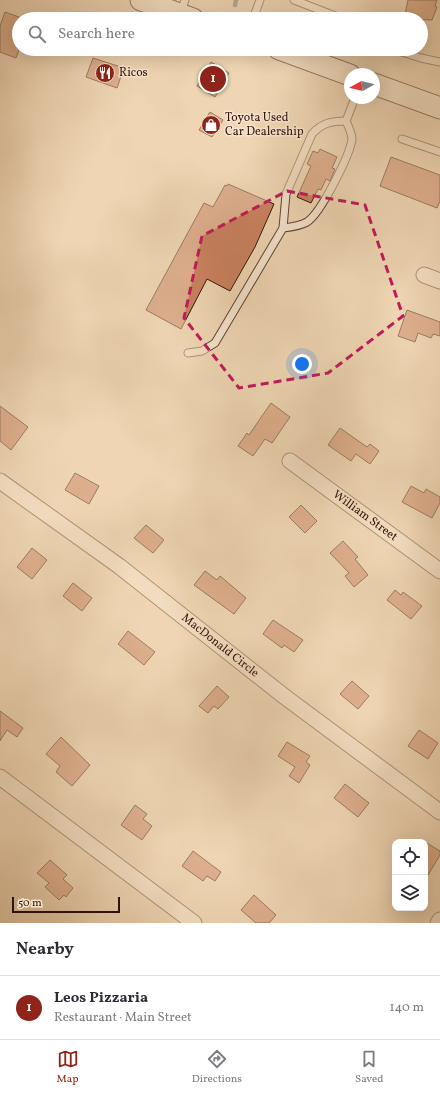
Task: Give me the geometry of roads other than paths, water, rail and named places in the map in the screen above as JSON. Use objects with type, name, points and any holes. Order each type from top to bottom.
[{"type":"main road","points":[[141,0],[186,11]]},
{"type":"main road","points":[[298,56],[344,73]]},
{"type":"main road","points":[[380,86],[440,108]]},
{"type":"street","points":[[424,275],[440,281]]},
{"type":"street","name":"William Street","points":[[290,460],[440,571]]},
{"type":"street","name":"MacDonald Circle","points":[[0,480],[118,566],[285,697],[440,812]]},
{"type":"street","points":[[0,777],[194,923]]},
{"type":"lane","points":[[255,12],[260,0]]},
{"type":"lane","points":[[294,0],[325,12]]},
{"type":"lane","points":[[415,56],[440,62]]},
{"type":"lane","points":[[284,228],[298,226],[308,222],[317,214],[348,156],[352,137],[346,121],[353,104]]},
{"type":"lane","points":[[188,353],[202,351],[215,343],[284,228],[286,194],[312,134],[319,127],[331,121],[346,121]]},
{"type":"lane","points":[[402,139],[440,152]]},
{"type":"waterway","points":[[235,5],[236,0]]},
{"type":"place","name":"Ricos","points":[[105,73]]},
{"type":"place","name":"Leos Pizzaria","points":[[213,79]]},
{"type":"place","name":"Toyota Used Car Dealership","points":[[211,125]]}]
